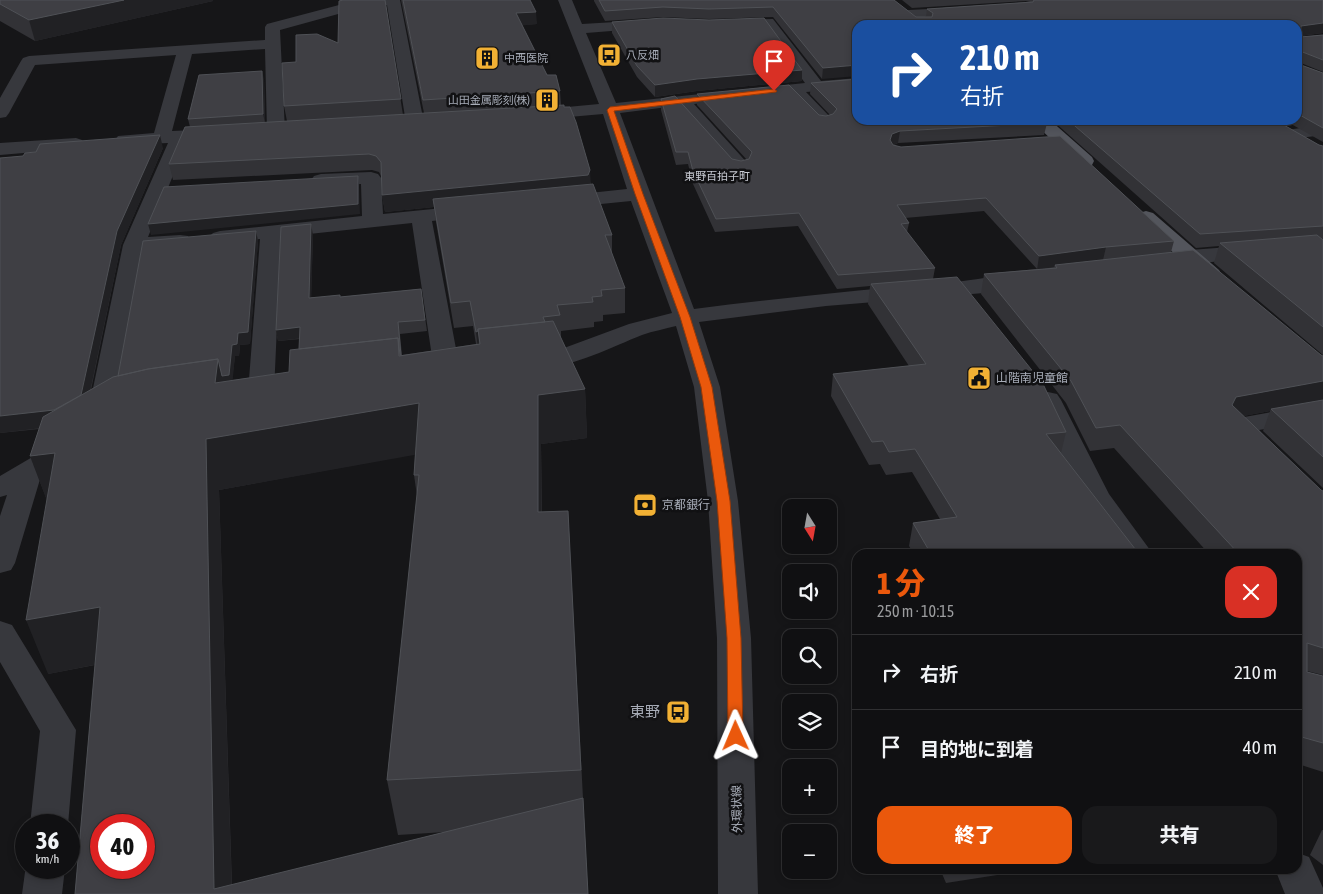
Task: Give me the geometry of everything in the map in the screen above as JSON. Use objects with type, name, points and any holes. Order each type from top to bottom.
[{"type":"main road","points":[[904,10],[917,20]]},
{"type":"main road","points":[[1045,125],[1098,173]]},
{"type":"main road","points":[[1134,206],[1230,291]]},
{"type":"street","points":[[276,131],[272,27],[359,4],[393,0],[415,123]]},
{"type":"street","name":"外環状線","points":[[565,0],[610,110],[685,317],[706,387],[724,501],[734,638],[738,894]]},
{"type":"street","points":[[904,10],[977,10]]},
{"type":"street","points":[[718,25],[768,22],[816,86]]},
{"type":"street","points":[[576,29],[663,24]]},
{"type":"street","points":[[0,113],[29,62],[274,44]]},
{"type":"street","points":[[98,430],[134,245],[167,188],[171,137],[184,50]]},
{"type":"street","points":[[519,116],[610,110],[852,83]]},
{"type":"street","points":[[793,89],[825,121]]},
{"type":"street","points":[[681,101],[740,166]]},
{"type":"street","points":[[395,124],[434,122]]},
{"type":"street","points":[[1275,125],[1315,147]]},
{"type":"street","points":[[257,132],[296,130]]},
{"type":"street","points":[[1292,134],[1323,130]]},
{"type":"street","points":[[0,150],[238,133]]},
{"type":"street","points":[[1034,143],[1063,141]]},
{"type":"street","points":[[303,181],[371,178],[373,221]]},
{"type":"street","points":[[538,204],[639,194]]},
{"type":"street","points":[[134,245],[489,210]]},
{"type":"street","points":[[421,217],[447,370]]},
{"type":"street","points":[[234,396],[271,391],[271,232]]},
{"type":"street","points":[[1166,263],[1323,246]]},
{"type":"street","points":[[513,363],[560,358],[637,330],[685,317],[826,299],[961,288],[1039,278]]},
{"type":"street","points":[[961,288],[980,311]]},
{"type":"street","points":[[1034,381],[1052,404],[1096,496],[1134,549]]},
{"type":"street","points":[[1274,460],[1239,426],[1323,411]]},
{"type":"street","points":[[0,488],[118,418],[126,416]]},
{"type":"street","points":[[0,563],[29,470]]},
{"type":"street","points":[[0,633],[58,730],[50,814]]},
{"type":"street","points":[[1297,874],[1306,894]]},
{"type":"street","points":[[42,894],[44,879]]},
{"type":"building","points":[[0,0],[124,0],[29,20],[0,4]]},
{"type":"building","points":[[385,0],[401,99],[284,106],[282,63],[296,62],[296,35],[317,34],[338,43],[339,1]]},
{"type":"building","points":[[403,0],[530,0],[536,12],[516,13],[547,75],[556,75],[560,91],[423,100]]},
{"type":"building","points":[[599,0],[894,0],[916,17],[932,17],[933,13],[927,9],[1033,2],[1034,0],[1323,0],[1323,23],[1302,26],[1302,20],[852,20],[852,66],[823,68],[773,7],[709,9],[663,7],[605,11]]},
{"type":"building","points":[[663,18],[709,20],[764,18],[802,70],[697,79],[655,85],[637,66],[612,22]]},
{"type":"building","points":[[1323,35],[1323,60],[1302,52],[1302,37]]},
{"type":"building","points":[[1302,65],[1323,73],[1323,128],[1302,116]]},
{"type":"building","points":[[262,71],[263,114],[188,119],[199,75]]},
{"type":"building","points":[[852,80],[852,125],[1010,125],[900,131],[892,134],[890,140],[893,145],[901,147],[1060,136],[1174,241],[1106,247],[1039,256],[986,198],[897,205],[909,223],[901,224],[935,268],[838,275],[799,213],[716,219],[693,171],[688,152],[676,152],[661,99],[675,96],[732,159],[741,161],[749,159],[752,152],[697,94],[789,85],[819,115],[833,114],[837,109],[811,83]]},
{"type":"building","points":[[564,105],[564,107],[570,107],[576,122],[590,170],[588,175],[382,195],[381,162],[376,156],[369,154],[169,164],[185,127]]},
{"type":"building","points":[[1074,125],[1284,125],[1323,146],[1323,226],[1200,234]]},
{"type":"building","points":[[160,135],[117,231],[81,395],[54,410],[0,416],[0,158],[23,156],[25,153],[36,152],[40,144]]},
{"type":"building","points":[[358,176],[358,204],[148,224],[164,187]]},
{"type":"building","points":[[593,184],[612,235],[605,235],[625,288],[601,290],[602,296],[592,297],[593,302],[557,305],[560,315],[543,317],[545,322],[478,329],[476,332],[470,301],[451,303],[433,199]]},
{"type":"building","points":[[311,224],[309,298],[421,289],[425,320],[398,322],[401,355],[398,338],[299,349],[300,327],[276,330],[281,227]]},
{"type":"building","points":[[256,231],[248,332],[238,333],[237,344],[232,345],[229,375],[222,376],[218,359],[148,369],[118,376],[143,241]]},
{"type":"building","points":[[1317,235],[1323,240],[1323,327],[1220,243]]},
{"type":"building","points":[[1193,250],[1323,356],[1323,381],[1236,397],[1232,405],[1323,491],[1323,648],[1307,643],[1307,672],[1323,676],[1323,743],[1302,737],[1302,549],[1234,549],[1120,425],[1096,428],[1071,381],[984,274],[1057,268],[1055,265]]},
{"type":"building","points":[[957,277],[1043,384],[1066,432],[1046,434],[1135,549],[928,549],[913,523],[957,517],[915,449],[889,452],[883,441],[872,442],[833,374],[926,364],[871,284]]},
{"type":"building","points":[[553,321],[585,389],[538,395],[538,512],[568,511],[581,770],[387,780],[419,475],[414,475],[419,403],[206,439],[214,889],[583,798],[588,894],[75,894],[76,879],[80,879],[80,837],[100,607],[26,620],[55,453],[30,456],[43,417],[113,377],[148,369],[218,359],[215,383],[289,372],[290,350],[398,338],[399,356],[480,344],[478,329]]},
{"type":"building","points":[[1323,400],[1323,457],[1271,409]]},
{"type":"place","name":"八反畑","points":[[609,55]]},
{"type":"place","name":"中西医院","points":[[487,58]]},
{"type":"place","name":"山田金属彫刻(株)","points":[[547,100]]},
{"type":"place","name":"山階南児童館","points":[[979,378]]},
{"type":"place","name":"京都銀行","points":[[645,505]]},
{"type":"place","name":"東野","points":[[678,712]]},
{"type":"district","name":"東野百拍子町","points":[[717,176]]},
{"type":"route","points":[[736,736],[734,638],[724,501],[706,387],[685,317],[610,110],[697,98],[774,91]]}]
